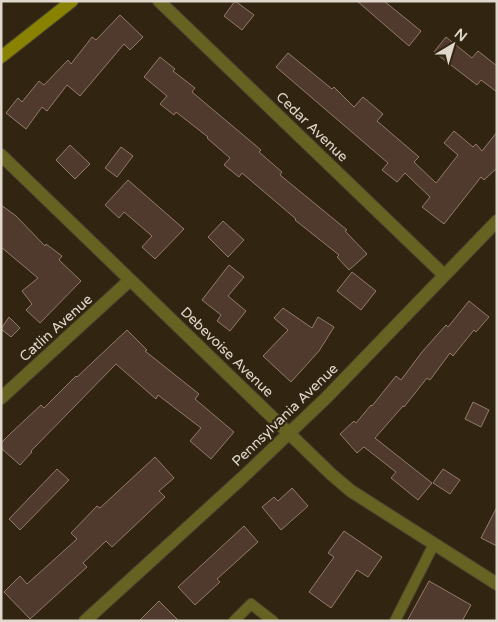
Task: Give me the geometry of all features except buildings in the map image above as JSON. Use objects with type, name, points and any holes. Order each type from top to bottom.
[{"type":"main road","points":[[1,57],[72,1]]},
{"type":"street","name":"Cedar Avenue","points":[[159,1],[444,275]]},
{"type":"street","name":"Debevoise Avenue","points":[[1,155],[331,474],[351,490],[497,584]]},
{"type":"street","name":"Pennsylvania Avenue","points":[[85,621],[326,398],[497,221]]},
{"type":"street","name":"Catlin Avenue","points":[[1,398],[130,280]]},
{"type":"lane","points":[[395,621],[434,544]]},
{"type":"lane","points":[[234,621],[251,604],[273,621]]}]
